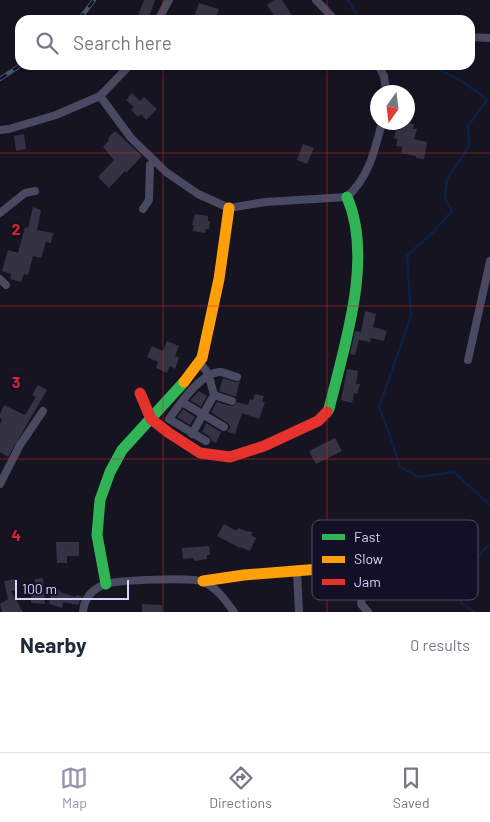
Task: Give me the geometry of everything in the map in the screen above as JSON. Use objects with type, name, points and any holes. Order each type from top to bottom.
[{"type":"street","points":[[161,15],[169,0]]},
{"type":"street","points":[[316,0],[330,15]]},
{"type":"street","points":[[475,37],[490,38]]},
{"type":"street","points":[[0,130],[56,115],[100,96],[125,70]]},
{"type":"street","points":[[381,70],[385,85]]},
{"type":"street","points":[[100,96],[131,138],[166,172],[198,194],[229,208],[265,202],[347,197],[357,188],[373,158],[380,130]]},
{"type":"street","points":[[143,209],[149,200],[150,166],[155,162]]},
{"type":"street","points":[[0,213],[25,193],[35,191]]},
{"type":"street","points":[[140,393],[151,419],[200,453],[230,457],[264,446],[318,421],[329,409],[354,297],[357,243],[355,217],[347,197]]},
{"type":"street","points":[[106,584],[97,535],[100,500],[110,472],[122,450],[186,380],[202,358],[217,287],[229,208]]},
{"type":"street","points":[[468,360],[490,261]]},
{"type":"street","points":[[0,279],[6,285]]},
{"type":"street","points":[[192,434],[214,395],[208,375],[199,362]]},
{"type":"street","points":[[206,441],[169,419],[182,402],[208,375],[220,372],[236,377]]},
{"type":"street","points":[[214,395],[232,401]]},
{"type":"street","points":[[182,402],[224,427]]},
{"type":"street","points":[[0,484],[20,445],[43,411]]},
{"type":"street","points":[[83,612],[86,600],[90,594],[106,584],[184,578],[203,582],[244,575],[312,570]]},
{"type":"street","points":[[297,571],[299,612]]},
{"type":"street","points":[[203,582],[222,596],[234,612]]},
{"type":"street","points":[[362,600],[361,604],[368,612]]},
{"type":"building","points":[[144,0],[155,0],[150,15],[138,15]]},
{"type":"building","points":[[275,0],[282,0],[292,15],[274,15],[267,5]]},
{"type":"building","points":[[199,3],[219,9],[217,15],[195,15]]},
{"type":"building","points":[[132,93],[140,101],[144,97],[157,109],[146,120],[141,114],[138,117],[131,110],[134,107],[126,100]]},
{"type":"building","points":[[417,129],[414,139],[427,142],[424,159],[401,153],[402,147],[396,146],[398,139],[394,138],[396,130]]},
{"type":"building","points":[[115,131],[142,156],[109,188],[98,177],[114,160],[103,147]]},
{"type":"building","points":[[24,134],[26,149],[16,151],[14,136]]},
{"type":"building","points":[[303,144],[314,148],[307,164],[297,160]]},
{"type":"building","points":[[33,207],[41,210],[37,230],[53,233],[51,243],[46,242],[41,258],[33,256],[28,275],[24,274],[21,282],[10,279],[11,274],[2,271],[8,250],[18,253],[25,227],[28,228]]},
{"type":"building","points":[[195,214],[208,216],[208,221],[210,221],[209,229],[206,229],[205,233],[193,231],[194,225],[192,225]]},
{"type":"building","points":[[365,311],[376,314],[373,327],[387,331],[384,341],[371,338],[370,342],[359,340],[355,355],[350,354],[355,331],[361,332]]},
{"type":"building","points":[[167,341],[179,346],[175,356],[179,358],[175,369],[170,366],[167,373],[156,368],[158,362],[147,357],[152,346],[163,351]]},
{"type":"building","points":[[347,369],[358,371],[356,384],[360,384],[357,394],[354,393],[352,403],[341,400]]},
{"type":"building","points":[[223,378],[236,382],[240,381],[236,397],[219,391]]},
{"type":"building","points":[[38,385],[47,390],[8,457],[0,452],[0,424],[2,419],[0,414],[4,405],[25,415],[36,397],[32,395]]},
{"type":"building","points":[[199,391],[207,396],[201,407],[190,400]]},
{"type":"building","points":[[255,394],[264,396],[262,402],[265,402],[259,419],[242,413],[235,434],[227,432],[230,428],[229,424],[211,412],[217,402],[231,406],[237,402],[248,405],[250,399],[253,400]]},
{"type":"building","points":[[183,409],[195,417],[190,425],[177,417]]},
{"type":"building","points":[[206,423],[221,432],[216,443],[202,432]]},
{"type":"building","points":[[335,438],[342,451],[316,464],[309,451]]},
{"type":"building","points":[[224,524],[237,531],[238,528],[253,532],[251,535],[256,538],[250,551],[217,536]]},
{"type":"building","points":[[56,542],[79,542],[79,556],[67,556],[67,563],[57,563]]},
{"type":"building","points":[[209,546],[210,555],[207,555],[207,559],[195,561],[193,558],[183,559],[182,548]]},
{"type":"building","points":[[43,578],[45,604],[31,603],[31,594],[36,594],[35,579]]},
{"type":"building","points":[[15,579],[17,590],[11,591],[23,612],[2,612],[0,604],[8,599],[4,581]]},
{"type":"building","points":[[53,584],[60,592],[75,597],[76,595],[82,596],[78,605],[63,602],[62,608],[49,604]]},
{"type":"building","points":[[142,604],[162,605],[162,612],[142,612]]},
{"type":"waterway","points":[[348,0],[357,15]]},
{"type":"waterway","points":[[440,70],[473,89],[487,100],[468,126],[469,146],[447,179],[445,198],[452,211],[407,256],[411,316],[379,407],[400,467],[419,477],[454,472],[490,505]]},
{"type":"waterway","points":[[478,557],[487,546],[490,546]]},
{"type":"waterway","points":[[461,600],[461,603],[474,612]]},
{"type":"railway","points":[[83,15],[94,0]]},
{"type":"railway","points":[[0,79],[15,69]]},
{"type":"traffic: fast","points":[[327,412],[348,331],[357,275],[358,247],[355,221],[347,197]]},
{"type":"traffic: fast","points":[[106,584],[97,535],[100,500],[110,472],[122,450],[184,382]]},
{"type":"traffic: slow","points":[[184,382],[202,358],[219,279],[229,208]]},
{"type":"traffic: slow","points":[[203,581],[244,575],[312,570]]},
{"type":"traffic: jam","points":[[140,393],[151,419],[169,433],[200,453],[230,457],[264,446],[318,421],[327,412]]}]
